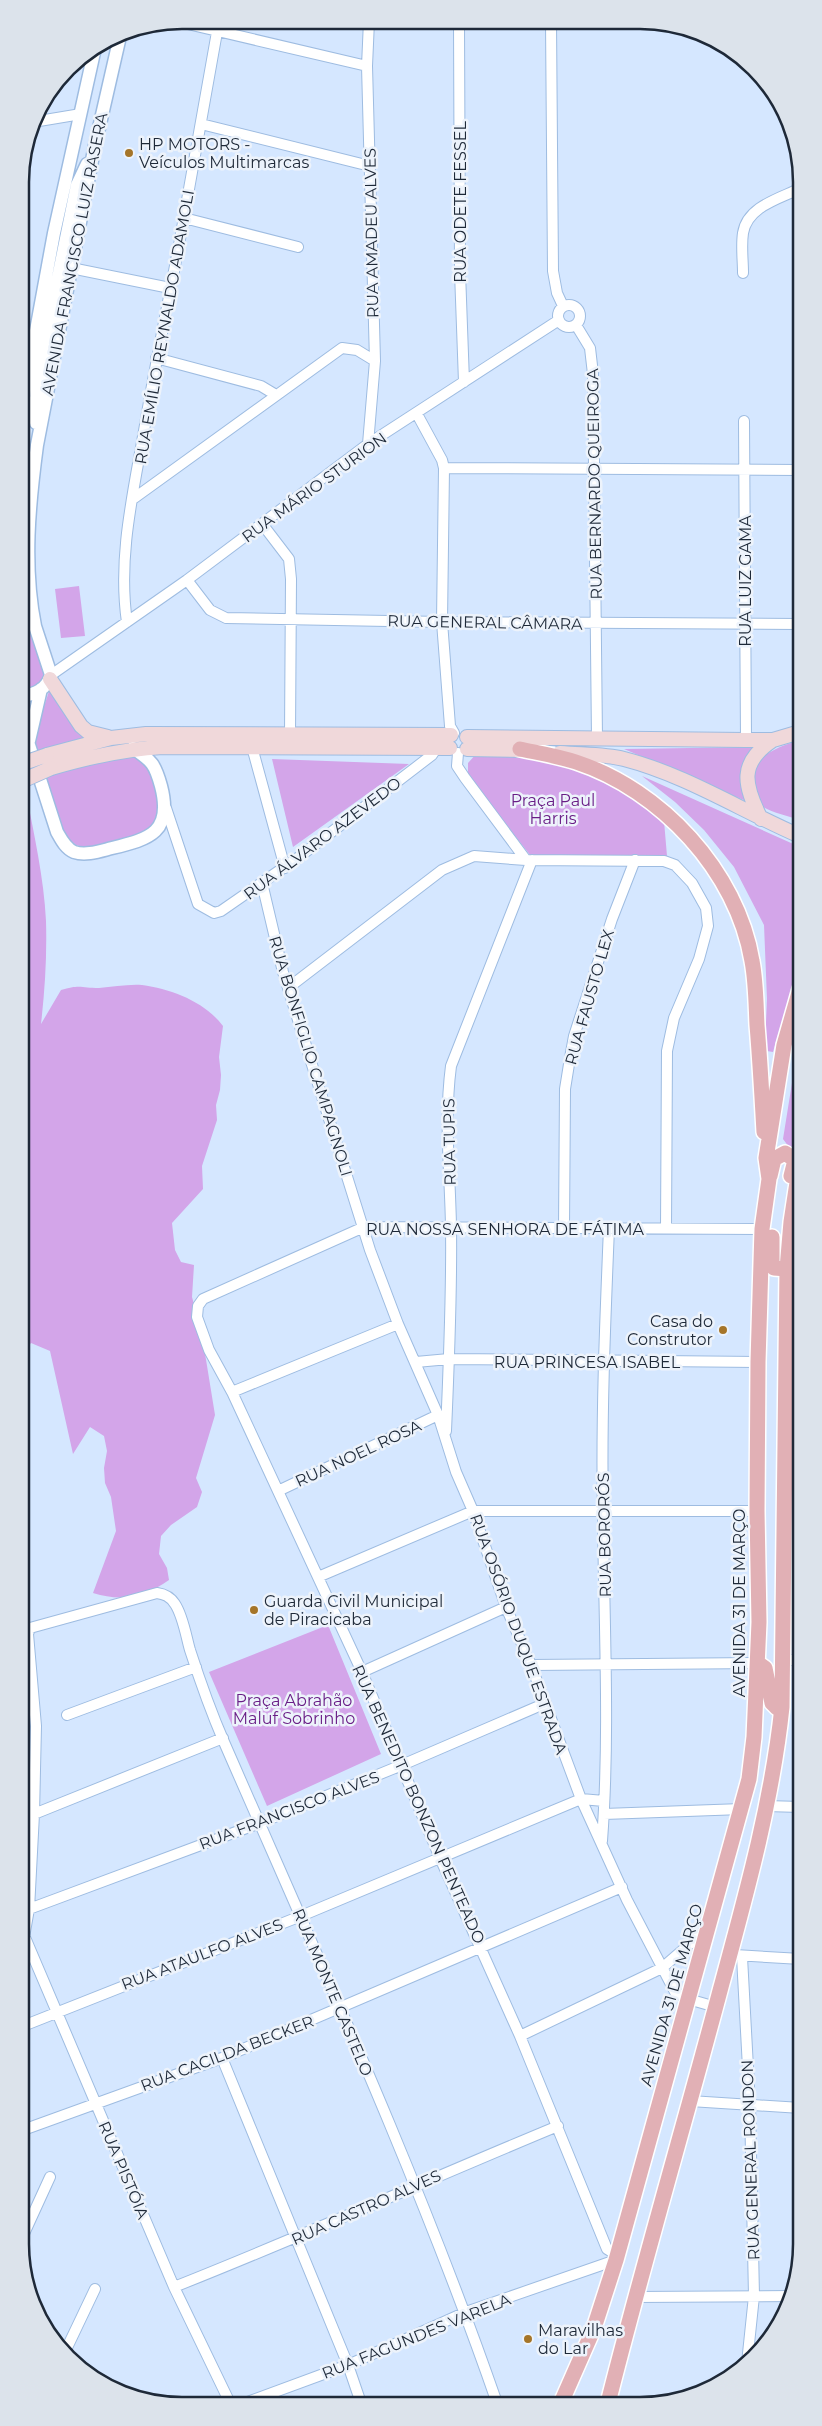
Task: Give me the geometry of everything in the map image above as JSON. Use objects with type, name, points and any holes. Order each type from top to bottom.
[{"type":"main road","points":[[47,681],[81,726],[88,732],[111,738]]},
{"type":"main road","points":[[29,776],[49,762],[111,738],[146,734],[290,734],[455,744],[623,759],[689,784],[793,833]]},
{"type":"main road","points":[[761,819],[749,794],[747,775],[750,763],[758,750],[774,740],[793,734]]},
{"type":"main road","points":[[29,763],[95,756],[133,748],[163,746],[252,747],[455,744],[597,738],[774,740]]},
{"type":"main road","points":[[520,749],[576,762],[614,779],[647,799],[677,825],[703,853],[725,886],[743,924],[752,961],[766,1158]]},
{"type":"main road","name":"AVENIDA 31 DE MARÇO","points":[[564,2397],[594,2328],[616,2257],[742,1809],[754,1738],[759,1622],[757,1511],[758,1362],[762,1229],[768,1186],[766,1158],[784,1045],[793,1014]]},
{"type":"main road","points":[[787,1269],[774,1268],[772,1264],[772,1218],[768,1186],[774,1158],[785,1153],[793,1159]]},
{"type":"main road","points":[[793,1169],[786,1202],[793,1218]]},
{"type":"main road","points":[[610,2397],[635,2296],[716,2007],[736,1955],[776,1760],[782,1707],[784,1510],[793,1361],[787,1269],[793,1234]]},
{"type":"main road","points":[[759,1622],[772,1622],[783,1626]]},
{"type":"main road","points":[[758,1663],[765,1668],[772,1704],[777,1708],[782,1707]]},
{"type":"street","points":[[206,29],[368,66]]},
{"type":"street","name":"RUA AMADEU ALVES","points":[[368,444],[375,360],[368,66],[369,29]]},
{"type":"street","name":"RUA ODETE FESSEL","points":[[459,29],[460,272],[464,382]]},
{"type":"street","points":[[552,29],[553,271],[557,293],[563,306]]},
{"type":"street","name":"RUA EMÍLIO REYNALDO ADAMOLI","points":[[127,622],[123,595],[123,566],[132,499],[156,358],[184,218],[217,32]]},
{"type":"street","name":"AVENIDA FRANCISCO LUIZ RASERA","points":[[29,498],[37,445],[94,150],[119,42]]},
{"type":"street","name":"AVENIDA FRANCISCO LUIZ RASERA","points":[[29,369],[54,233],[93,58]]},
{"type":"street","points":[[42,121],[81,114]]},
{"type":"street","points":[[201,124],[370,166]]},
{"type":"street","points":[[37,445],[35,404],[45,341],[77,185],[94,150]]},
{"type":"street","points":[[743,273],[743,233],[747,220],[754,211],[793,192]]},
{"type":"street","points":[[184,218],[298,247]]},
{"type":"street","points":[[72,268],[170,288]]},
{"type":"street","points":[[570,304],[580,311],[580,319],[576,325],[568,327],[559,320],[558,312],[563,306],[570,304]]},
{"type":"street","name":"RUA MÁRIO STURION","points":[[47,681],[74,659],[263,524],[368,444],[417,414],[559,320]]},
{"type":"street","name":"RUA BERNARDO QUEIROGA","points":[[576,325],[590,348],[592,355],[597,738]]},
{"type":"street","points":[[132,499],[342,348],[357,350],[375,360]]},
{"type":"street","points":[[156,358],[261,386],[276,395]]},
{"type":"street","points":[[417,414],[442,460],[444,468],[442,622],[450,726],[458,766],[465,778],[529,860]]},
{"type":"street","name":"RUA LUIZ GAMA","points":[[744,421],[746,740]]},
{"type":"street","points":[[444,468],[793,470]]},
{"type":"street","points":[[263,524],[289,559],[292,579],[290,734]]},
{"type":"street","name":"RUA GENERAL CÂMARA","points":[[187,580],[210,610],[226,618],[442,622],[793,624]]},
{"type":"street","name":"AVENIDA FRANCISCO LUIZ RASERA","points":[[29,598],[35,626],[47,660],[47,681]]},
{"type":"street","points":[[29,622],[35,626]]},
{"type":"street","points":[[47,660],[65,662],[74,659]]},
{"type":"street","points":[[29,695],[32,695],[47,681]]},
{"type":"street","points":[[47,681],[29,741],[57,832],[64,844],[73,852],[93,853],[140,842],[152,836],[158,828],[166,808],[155,767],[150,759],[133,748]]},
{"type":"street","name":"RUA ÁLVARO AZEVEDO","points":[[166,808],[198,904],[214,913],[222,912],[285,868],[432,755],[455,744]]},
{"type":"street","points":[[155,767],[163,746]]},
{"type":"street","points":[[252,747],[285,868]]},
{"type":"street","points":[[288,988],[442,870],[474,856],[529,860],[664,861],[675,865],[692,884],[706,908],[708,926],[699,959],[674,1018],[667,1051],[666,1228]]},
{"type":"street","name":"RUA TUPIS","points":[[445,1440],[449,1360],[451,1227],[447,1095],[450,1066],[529,860]]},
{"type":"street","name":"RUA FAUSTO LEX","points":[[564,1228],[565,1089],[574,1036],[612,919],[634,860]]},
{"type":"street","name":"RUA BONFIGLIO CAMPAGNOLI","points":[[262,883],[288,988],[364,1227]]},
{"type":"street","name":"RUA NOSSA SENHORA DE FÁTIMA","points":[[203,1299],[364,1227],[762,1229]]},
{"type":"street","name":"RUA OSÓRIO DUQUE ESTRADA","points":[[364,1227],[370,1250],[398,1324],[438,1415],[456,1472],[473,1511],[506,1607],[531,1664],[581,1799],[622,1887],[675,1992],[688,1999],[716,2007]]},
{"type":"street","name":"RUA BORORÓS","points":[[602,1842],[604,1814],[605,1664],[604,1362],[609,1228]]},
{"type":"street","name":"RUA BENEDITO BONZON PENTEADO","points":[[203,1299],[198,1306],[196,1317],[209,1350],[232,1392],[362,1672],[440,1858],[520,2036],[607,2249],[616,2257]]},
{"type":"street","points":[[232,1392],[398,1324]]},
{"type":"street","name":"RUA PRINCESA ISABEL","points":[[416,1362],[449,1360],[758,1362]]},
{"type":"street","name":"RUA NOEL ROSA","points":[[278,1491],[438,1415]]},
{"type":"street","points":[[784,1510],[793,1511]]},
{"type":"street","points":[[318,1577],[473,1511],[603,1513],[757,1511]]},
{"type":"street","name":"RUA MONTE CASTELO","points":[[29,1631],[30,1628],[157,1593],[166,1594],[175,1604],[223,1738],[340,2008],[466,2312],[495,2397]]},
{"type":"street","points":[[362,1672],[506,1607]]},
{"type":"street","name":"RUA MONTE CASTELO","points":[[29,1646],[36,1726],[34,1814]]},
{"type":"street","points":[[783,1660],[793,1660]]},
{"type":"street","points":[[531,1664],[758,1663]]},
{"type":"street","points":[[67,1715],[196,1667]]},
{"type":"street","name":"RUA FRANCISCO ALVES","points":[[29,1909],[260,1823],[546,1703]]},
{"type":"street","points":[[29,1893],[34,1814],[223,1738]]},
{"type":"street","name":"RUA ATAULFO ALVES","points":[[29,2023],[301,1916],[581,1799],[604,1801]]},
{"type":"street","points":[[766,1806],[793,1807]]},
{"type":"street","points":[[604,1814],[742,1809]]},
{"type":"street","name":"RUA CACILDA BECKER","points":[[29,2128],[222,2058],[622,1887]]},
{"type":"street","points":[[520,2036],[662,1968],[707,1928]]},
{"type":"street","name":"RUA PISTÓIA","points":[[29,1952],[57,2011],[174,2288],[227,2397]]},
{"type":"street","points":[[736,1955],[793,1959]]},
{"type":"street","name":"RUA GENERAL RONDON","points":[[736,1955],[750,2105],[754,2296],[748,2352]]},
{"type":"street","points":[[222,2058],[297,2238],[359,2397]]},
{"type":"street","points":[[690,2101],[793,2107]]},
{"type":"street","name":"RUA CASTRO ALVES","points":[[174,2288],[297,2238],[414,2186],[558,2126]]},
{"type":"street","points":[[29,2223],[50,2177]]},
{"type":"street","name":"RUA FAGUNDES VARELA","points":[[260,2397],[348,2365],[466,2312],[616,2257]]},
{"type":"street","points":[[68,2346],[95,2288]]},
{"type":"street","points":[[635,2296],[784,2296]]},
{"type":"green space","points":[[79,586],[85,636],[61,638],[55,589]]},
{"type":"green space","points":[[29,629],[45,678],[29,691]]},
{"type":"green space","points":[[50,688],[93,738],[38,753],[34,738]]},
{"type":"green space","points":[[793,742],[793,818],[763,807],[757,800],[753,786],[752,776],[759,761],[783,746]]},
{"type":"green space","points":[[755,747],[746,801],[624,749]]},
{"type":"green space","name":"Praça Paul Harris","points":[[478,752],[523,754],[574,767],[626,790],[664,821],[667,856],[530,855],[468,776],[468,763]]},
{"type":"green space","points":[[132,753],[150,770],[158,800],[158,817],[150,830],[144,835],[87,848],[76,845],[64,835],[45,776]]},
{"type":"green space","points":[[272,759],[409,764],[293,847]]},
{"type":"green space","points":[[642,776],[793,844],[793,984],[773,1052],[767,1051],[765,1045],[767,999],[764,925],[734,867],[704,830],[675,802]]},
{"type":"green space","points":[[29,808],[41,873],[46,921],[44,998],[41,1024],[61,990],[77,987],[99,988],[142,985],[176,993],[187,998],[207,1010],[223,1026],[219,1057],[221,1075],[216,1105],[217,1120],[202,1166],[203,1189],[172,1223],[175,1250],[181,1262],[194,1265],[192,1297],[202,1335],[215,1415],[196,1478],[202,1492],[197,1507],[171,1525],[161,1536],[159,1554],[167,1568],[169,1580],[160,1586],[133,1596],[114,1597],[93,1593],[116,1531],[111,1497],[105,1483],[104,1468],[107,1451],[104,1436],[90,1427],[73,1454],[50,1351],[31,1343],[29,1346]]},
{"type":"green space","points":[[793,1077],[792,1151],[783,1139]]},
{"type":"green space","name":"Praça Abrahão Maluf Sobrinho","points":[[328,1625],[381,1754],[267,1806],[209,1672]]},
{"type":"place","name":"HP MOTORS - Veículos Multimarcas","points":[[129,153]]},
{"type":"place","name":"Casa do Construtor","points":[[723,1330]]},
{"type":"place","name":"Guarda Civil Municipal de Piracicaba","points":[[254,1610]]},
{"type":"place","name":"Maravilhas do Lar","points":[[528,2339]]}]
